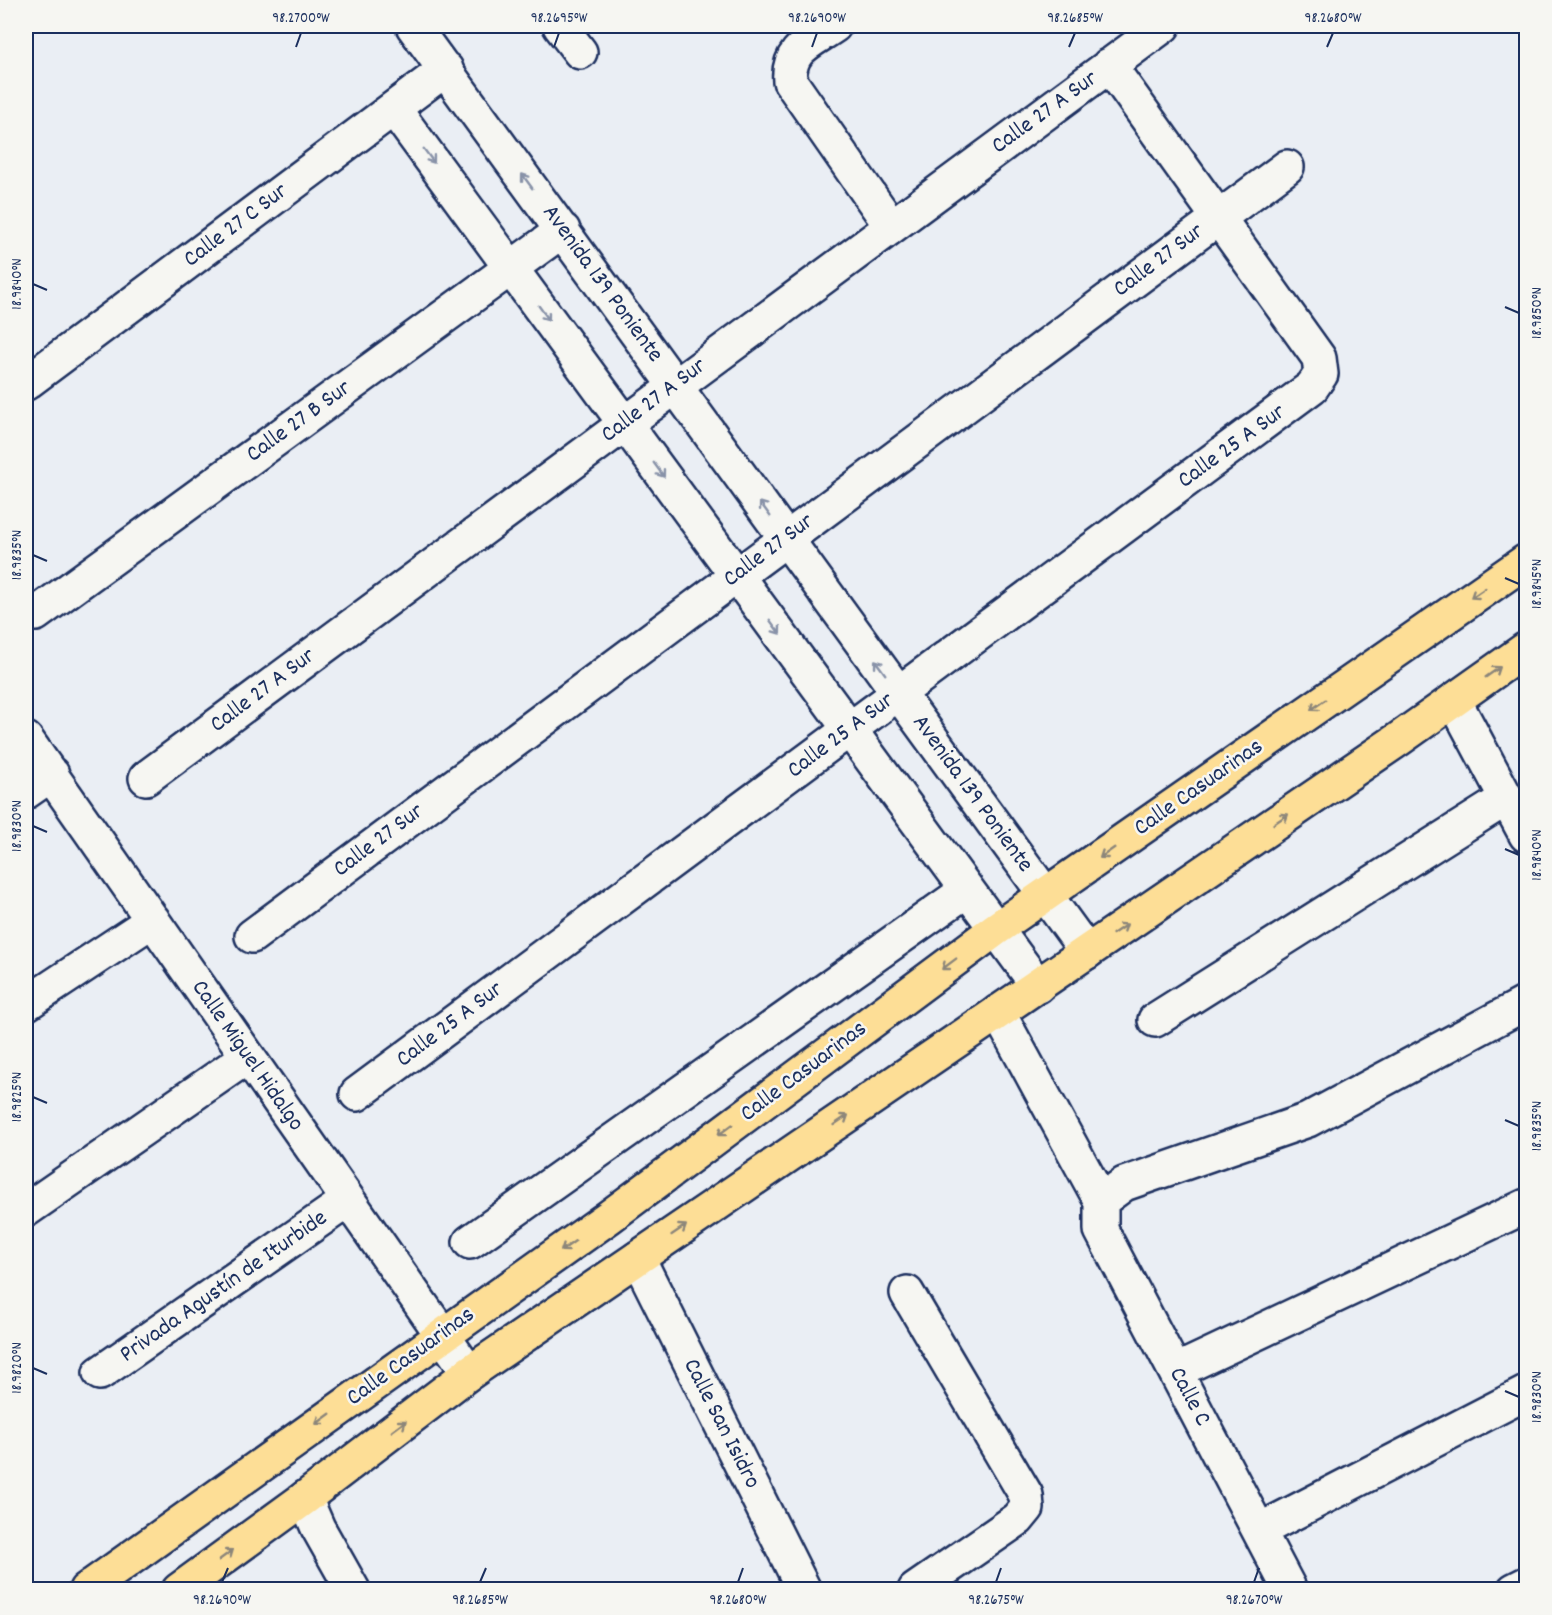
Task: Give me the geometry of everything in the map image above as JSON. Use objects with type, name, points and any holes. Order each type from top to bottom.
[{"type":"main road","name":"Calle Casuarinas","points":[[86,1590],[609,1216],[996,929],[1527,561]]},
{"type":"main road","name":"Calle Casuarinas","points":[[179,1590],[305,1498],[469,1373],[1038,987],[1527,649]]},
{"type":"street","name":"Avenida 139 Poniente","points":[[413,26],[1087,952]]},
{"type":"street","points":[[560,26],[580,52]]},
{"type":"street","points":[[834,26],[797,52],[789,66],[790,81],[891,226]]},
{"type":"street","name":"Calle 27 A Sur","points":[[146,778],[1163,26]]},
{"type":"street","points":[[1109,65],[1218,217]]},
{"type":"street","name":"Calle 27 C Sur","points":[[26,383],[446,69]]},
{"type":"street","points":[[394,109],[1038,987]]},
{"type":"street","name":"Calle 27 Sur","points":[[252,936],[1287,167]]},
{"type":"street","name":"Calle 25 A Sur","points":[[357,1094],[1312,387],[1321,374],[1319,358],[1218,217]]},
{"type":"street","name":"Calle 27 B Sur","points":[[36,614],[562,230]]},
{"type":"street","points":[[1454,700],[1527,836]]},
{"type":"street","name":"Calle Miguel Hidalgo","points":[[26,739],[39,783],[153,920],[469,1373]]},
{"type":"street","points":[[1155,1020],[1507,798]]},
{"type":"street","points":[[470,1242],[967,890]]},
{"type":"street","points":[[26,1004],[153,920]]},
{"type":"street","points":[[998,1012],[1101,1201],[1124,1184],[1308,1120],[1527,1003]]},
{"type":"street","points":[[26,1210],[247,1057]]},
{"type":"street","name":"Privada Agustín de Iturbide","points":[[100,1374],[347,1200]]},
{"type":"street","name":"Calle C","points":[[1101,1201],[1101,1230],[1290,1590]]},
{"type":"street","points":[[1176,1371],[1527,1206]]},
{"type":"street","name":"Calle San Isidro","points":[[638,1258],[804,1590]]},
{"type":"street","points":[[907,1293],[1026,1495],[1027,1508],[1018,1519],[915,1590]]},
{"type":"street","points":[[1260,1530],[1527,1393]]},
{"type":"street","points":[[305,1498],[318,1528],[353,1590]]},
{"type":"street","points":[[1514,1590],[1527,1584]]}]
